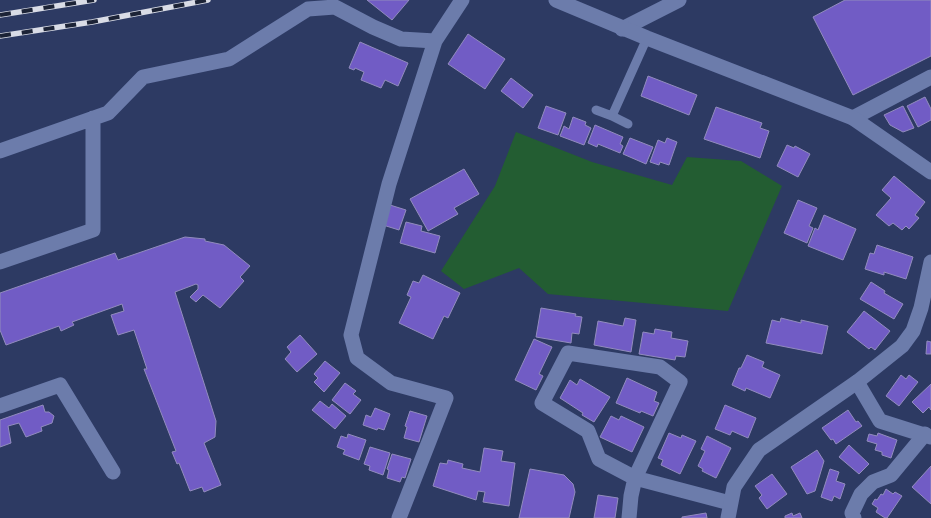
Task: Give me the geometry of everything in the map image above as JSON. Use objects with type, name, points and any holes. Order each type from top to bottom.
[{"type":"street","points":[[399,518],[446,398],[391,384],[357,358],[351,335],[389,184],[435,41],[462,0]]},
{"type":"street","points":[[556,0],[647,38],[853,118],[931,172]]},
{"type":"street","points":[[622,28],[679,0]]},
{"type":"street","points":[[0,151],[108,113],[143,78],[229,59],[308,9],[335,7],[401,39],[435,41]]},
{"type":"street","points":[[853,118],[931,77]]},
{"type":"street","points":[[0,262],[92,230],[93,118]]},
{"type":"street","points":[[629,518],[635,478],[680,382],[660,367],[568,353],[542,403],[588,431],[600,459],[635,478],[729,510],[734,487],[759,450],[857,382],[902,346],[913,331],[921,308],[931,262]]},
{"type":"street","points":[[854,518],[852,513],[861,494],[873,482],[891,475],[928,435],[880,421],[857,382]]},
{"type":"street","points":[[2,401],[60,385],[113,472]]},
{"type":"lane","points":[[612,116],[647,38]]},
{"type":"lane","points":[[596,110],[628,124]]},
{"type":"green space","points":[[516,132],[592,162],[672,185],[687,157],[741,161],[782,186],[728,311],[548,294],[519,268],[464,289],[441,271],[495,186]]},
{"type":"building","points":[[367,0],[409,0],[392,20]]},
{"type":"building","points":[[845,0],[931,0],[931,56],[853,95],[813,17]]},
{"type":"building","points":[[468,34],[505,59],[485,89],[448,64]]},
{"type":"building","points":[[360,42],[408,63],[398,86],[385,80],[381,88],[361,80],[364,72],[355,68],[354,70],[349,68]]},
{"type":"building","points":[[648,76],[697,95],[689,115],[641,96]]},
{"type":"building","points":[[511,78],[533,95],[523,108],[501,91]]},
{"type":"building","points":[[925,97],[931,109],[931,120],[918,127],[907,106]]},
{"type":"building","points":[[546,106],[566,113],[558,135],[538,128]]},
{"type":"building","points":[[903,106],[914,128],[903,132],[890,125],[884,115]]},
{"type":"building","points":[[716,107],[762,123],[760,128],[769,131],[760,158],[704,139]]},
{"type":"building","points":[[573,117],[586,122],[585,125],[591,128],[584,145],[560,136],[564,126],[569,129]]},
{"type":"building","points":[[595,125],[623,137],[620,144],[623,146],[620,153],[598,144],[597,147],[588,143]]},
{"type":"building","points":[[630,138],[653,147],[646,164],[623,154]]},
{"type":"building","points":[[667,138],[677,142],[669,165],[660,162],[659,165],[650,162],[658,140],[665,143]]},
{"type":"building","points":[[787,145],[794,148],[795,146],[810,154],[798,177],[777,166]]},
{"type":"building","points":[[464,169],[479,194],[454,208],[458,214],[428,231],[410,199]]},
{"type":"building","points":[[894,176],[925,202],[915,215],[919,218],[909,229],[906,226],[902,230],[893,223],[889,226],[876,215],[891,198],[882,190]]},
{"type":"building","points":[[798,200],[817,208],[809,226],[813,228],[807,243],[784,233]]},
{"type":"building","points":[[390,205],[406,210],[399,230],[383,225]]},
{"type":"building","points":[[824,215],[856,229],[843,260],[808,246],[815,228],[818,230]]},
{"type":"building","points":[[406,222],[422,226],[421,231],[440,236],[435,253],[400,243]]},
{"type":"building","points":[[185,237],[205,239],[205,241],[224,245],[250,266],[240,277],[244,281],[220,308],[203,295],[196,302],[190,297],[198,289],[196,284],[175,292],[216,421],[215,437],[204,443],[221,485],[204,492],[202,487],[190,491],[179,463],[177,464],[172,452],[176,451],[144,369],[147,369],[134,330],[118,335],[111,315],[124,311],[122,304],[72,322],[74,325],[61,331],[59,326],[6,345],[0,330],[0,293],[115,253],[118,260]]},
{"type":"building","points":[[877,245],[913,257],[906,279],[884,272],[884,275],[865,269],[870,253],[874,254]]},
{"type":"building","points":[[423,275],[460,293],[448,318],[444,316],[433,339],[399,323],[411,297],[407,295],[413,281],[419,283]]},
{"type":"building","points":[[871,282],[885,291],[884,293],[903,304],[894,319],[860,299]]},
{"type":"building","points":[[541,308],[576,314],[575,316],[582,317],[579,334],[572,333],[571,343],[536,337]]},
{"type":"building","points":[[864,311],[890,331],[875,350],[871,347],[869,349],[847,332]]},
{"type":"building","points":[[625,318],[636,320],[631,352],[594,345],[598,321],[623,326]]},
{"type":"building","points":[[781,318],[801,323],[801,320],[828,326],[822,354],[766,343],[772,320],[780,322]]},
{"type":"building","points":[[655,329],[672,332],[671,338],[688,341],[685,357],[676,356],[675,360],[639,354],[643,332],[654,334]]},
{"type":"building","points":[[300,335],[317,354],[297,372],[285,359],[291,352],[287,347]]},
{"type":"building","points":[[534,339],[552,347],[539,374],[543,376],[536,390],[515,380]]},
{"type":"building","points":[[927,341],[931,342],[931,354],[926,354]]},
{"type":"building","points":[[747,355],[764,362],[762,367],[780,375],[770,398],[746,388],[745,391],[732,385]]},
{"type":"building","points":[[325,361],[340,373],[324,392],[314,382],[318,378],[314,374]]},
{"type":"building","points":[[901,375],[906,379],[909,375],[918,382],[899,406],[886,396]]},
{"type":"building","points":[[627,378],[657,392],[654,401],[659,403],[653,416],[616,403]]},
{"type":"building","points":[[580,379],[610,397],[594,422],[560,398],[570,380],[577,385]]},
{"type":"building","points":[[345,383],[356,391],[353,394],[361,400],[350,414],[332,400]]},
{"type":"building","points":[[931,384],[931,410],[929,407],[923,413],[912,402]]},
{"type":"building","points":[[320,401],[329,408],[332,404],[346,416],[335,429],[312,410]]},
{"type":"building","points":[[43,405],[45,412],[49,412],[54,416],[52,423],[41,427],[42,431],[26,437],[19,423],[8,426],[11,443],[0,447],[0,420]]},
{"type":"building","points":[[725,405],[756,418],[748,438],[732,431],[730,435],[715,429]]},
{"type":"building","points":[[375,408],[390,414],[384,430],[378,428],[377,430],[363,425],[366,415],[371,417]]},
{"type":"building","points":[[848,410],[856,422],[858,421],[862,426],[836,444],[822,428]]},
{"type":"building","points":[[410,411],[427,416],[419,442],[404,438],[407,427],[405,426]]},
{"type":"building","points":[[611,416],[619,420],[621,416],[644,427],[632,452],[600,437]]},
{"type":"building","points":[[669,433],[681,438],[682,435],[696,441],[680,474],[661,465],[663,460],[658,458]]},
{"type":"building","points":[[878,433],[897,440],[891,458],[875,450],[877,444],[867,441],[869,434],[877,436]]},
{"type":"building","points":[[348,434],[366,440],[359,460],[343,454],[345,450],[337,447],[341,436],[347,438]]},
{"type":"building","points":[[707,436],[731,448],[716,478],[702,471],[703,469],[698,466],[705,451],[701,449]]},
{"type":"building","points":[[849,445],[869,464],[859,474],[839,457]]},
{"type":"building","points":[[370,447],[390,453],[383,475],[369,470],[370,466],[364,464]]},
{"type":"building","points":[[484,448],[503,451],[501,461],[515,463],[509,506],[483,502],[485,492],[478,491],[476,500],[433,486],[440,463],[447,464],[448,460],[463,464],[462,468],[480,472]]},
{"type":"building","points":[[817,450],[824,461],[815,491],[807,494],[791,467]]},
{"type":"building","points":[[392,454],[411,459],[405,478],[402,477],[400,482],[387,478],[389,470],[387,469]]},
{"type":"building","points":[[931,466],[931,504],[912,487]]},
{"type":"building","points":[[530,469],[564,475],[573,484],[575,492],[569,518],[519,518]]},
{"type":"building","points":[[830,469],[839,472],[836,481],[845,484],[840,499],[834,496],[832,501],[821,497]]},
{"type":"building","points":[[772,474],[787,494],[767,509],[759,498],[762,495],[755,486]]},
{"type":"building","points":[[886,489],[893,494],[895,492],[902,496],[887,518],[885,518],[876,512],[878,508],[872,504],[881,494],[883,495]]},
{"type":"building","points":[[598,495],[618,498],[615,518],[594,518]]},
{"type":"building","points":[[706,513],[707,518],[682,518],[682,517]]},
{"type":"building","points":[[792,513],[793,516],[800,513],[802,518],[785,518],[785,516]]},
{"type":"railway","points":[[0,15],[94,0]]},
{"type":"railway","points":[[0,36],[92,22],[208,0]]}]
